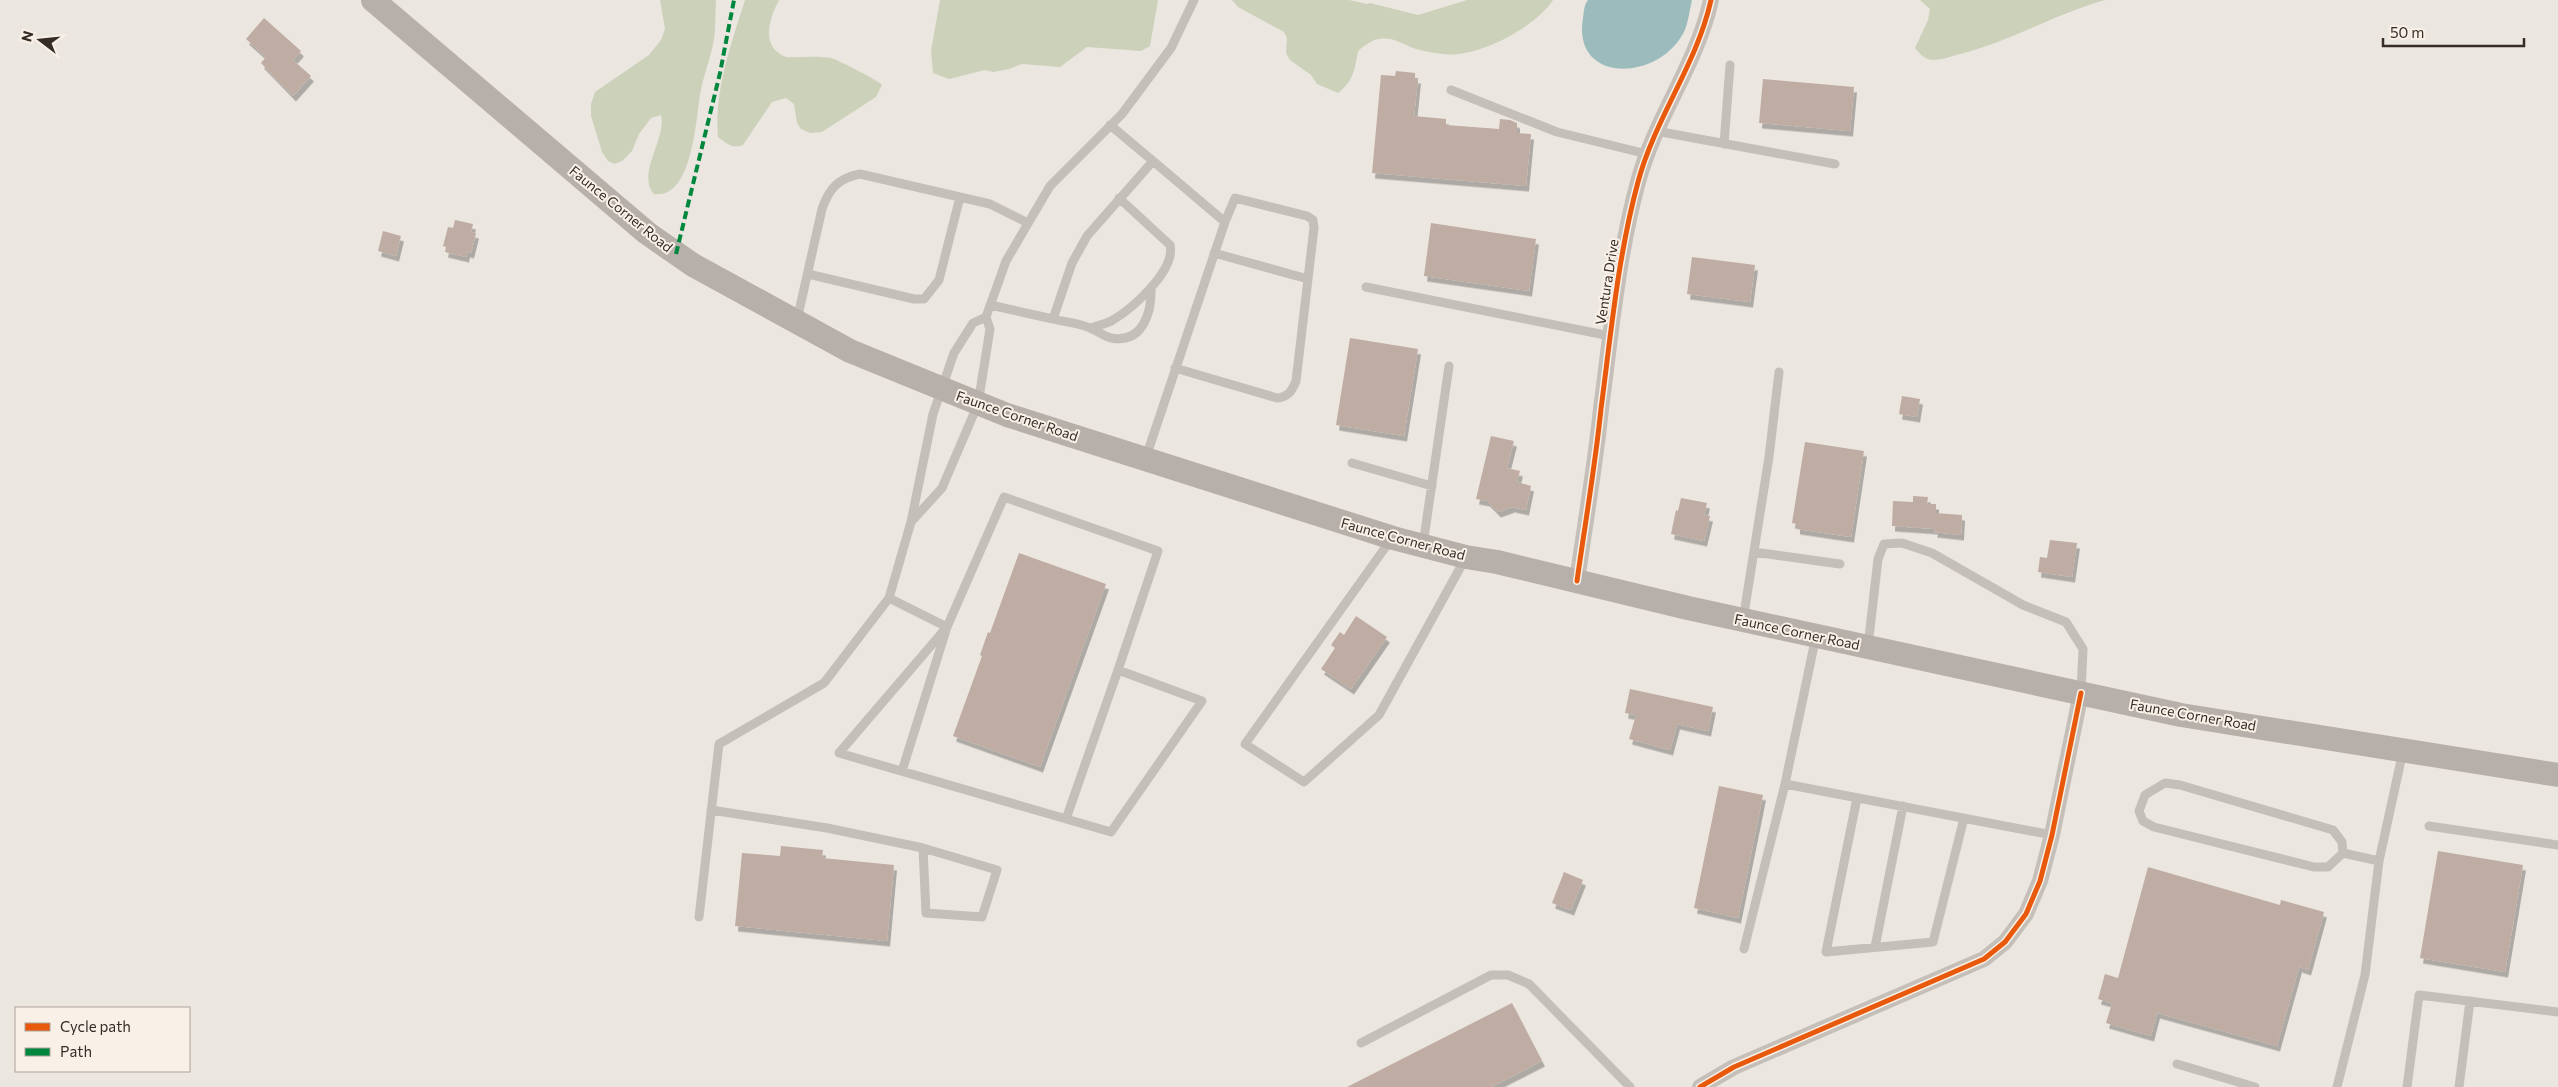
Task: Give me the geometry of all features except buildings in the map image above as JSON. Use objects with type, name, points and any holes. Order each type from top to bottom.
[{"type":"main road","name":"Faunce Corner Road","points":[[373,0],[647,233],[693,265],[850,352],[978,404],[1144,461],[1393,538],[1466,557],[1743,620],[2181,715],[2558,775]]},
{"type":"street","name":"Ventura Drive","points":[[1577,582],[1610,336],[1629,216],[1647,154],[1656,131],[1698,45],[1711,0]]},
{"type":"street","points":[[1700,1087],[1734,1067],[1984,960],[2005,942],[2026,914],[2040,881],[2052,835],[2081,693]]},
{"type":"lane","points":[[911,522],[942,488],[978,404],[990,329],[986,317],[1006,261],[1050,186],[1122,114],[1171,48],[1194,0]]},
{"type":"lane","points":[[1724,144],[1730,65]]},
{"type":"lane","points":[[1451,90],[1557,132],[1647,154]]},
{"type":"lane","points":[[1110,125],[1225,222]]},
{"type":"lane","points":[[1656,131],[1835,164]]},
{"type":"lane","points":[[1053,319],[1072,263],[1087,236],[1153,161]]},
{"type":"lane","points":[[797,321],[822,209],[828,192],[836,183],[851,176],[860,174],[990,204],[1028,223]]},
{"type":"lane","points":[[808,274],[914,299],[924,299],[939,280],[960,197]]},
{"type":"lane","points":[[1091,328],[1112,321],[1151,287],[1166,269],[1170,260],[1170,245],[1119,198]]},
{"type":"lane","points":[[1144,461],[1214,253],[1235,198],[1307,216],[1313,220],[1314,228],[1296,381],[1292,391],[1284,397],[1277,398],[1176,368]]},
{"type":"lane","points":[[1214,253],[1308,279]]},
{"type":"lane","points":[[1366,286],[1610,336]]},
{"type":"lane","points":[[990,306],[1091,328],[1103,336],[1120,339],[1127,338],[1138,331],[1148,315],[1152,300],[1151,287]]},
{"type":"lane","points":[[699,917],[719,744],[824,684],[889,598],[911,522],[933,414],[954,354],[973,323],[986,317]]},
{"type":"lane","points":[[1423,545],[1450,366]]},
{"type":"lane","points":[[1743,620],[1779,372]]},
{"type":"lane","points":[[1352,462],[1432,486]]},
{"type":"lane","points":[[902,771],[947,627],[1004,497],[1158,551],[1066,819]]},
{"type":"lane","points":[[1393,538],[1246,744],[1304,782],[1379,715],[1466,557]]},
{"type":"lane","points":[[1868,647],[1878,559],[1884,544],[1902,543],[1932,553],[2023,605],[2066,622],[2083,649],[2081,693]]},
{"type":"lane","points":[[1754,552],[1840,564]]},
{"type":"lane","points":[[889,598],[947,627]]},
{"type":"lane","points":[[947,627],[839,753],[1111,832],[1202,701],[1118,670]]},
{"type":"lane","points":[[1744,949],[1785,784],[1816,636]]},
{"type":"lane","points":[[2338,1087],[2365,975],[2380,861],[2404,749]]},
{"type":"lane","points":[[2165,782],[2180,784],[2333,830],[2342,842],[2343,853],[2328,867],[2314,867],[2154,827],[2143,820],[2139,811],[2145,795],[2156,786],[2165,782]]},
{"type":"lane","points":[[1785,784],[2052,835]]},
{"type":"lane","points":[[1857,798],[1826,952],[1933,942],[1964,818]]},
{"type":"lane","points":[[1875,947],[1902,806]]},
{"type":"lane","points":[[711,810],[827,828],[923,848],[997,870],[982,917],[926,913],[923,848]]},
{"type":"lane","points":[[2429,826],[2558,845]]},
{"type":"lane","points":[[2343,853],[2380,861]]},
{"type":"lane","points":[[1361,1043],[1491,975],[1508,975],[1529,984],[1630,1087]]},
{"type":"lane","points":[[2406,1087],[2419,995],[2558,1012]]},
{"type":"lane","points":[[2459,1087],[2470,1001]]},
{"type":"lane","points":[[2176,1064],[2255,1087]]},
{"type":"green space","points":[[660,0],[716,0],[714,39],[701,88],[690,156],[677,185],[667,192],[654,194],[649,186],[648,176],[660,134],[661,115],[651,118],[639,134],[632,151],[622,161],[614,164],[608,161],[602,152],[591,116],[591,104],[595,92],[649,55],[661,40],[665,29]]},
{"type":"green space","points":[[745,0],[779,0],[772,16],[769,32],[773,47],[778,52],[786,57],[823,57],[834,59],[880,83],[882,85],[876,97],[822,132],[810,133],[801,129],[797,123],[794,104],[786,98],[772,102],[743,145],[733,146],[721,140],[718,137],[717,120],[721,85],[729,51]]},
{"type":"green space","points":[[940,0],[1158,0],[1150,46],[1141,51],[1087,47],[1060,67],[1022,64],[1009,69],[993,72],[985,70],[949,79],[933,73],[931,51]]},
{"type":"green space","points":[[1232,0],[1349,0],[1370,3],[1418,15],[1467,0],[1553,0],[1533,21],[1519,30],[1504,39],[1472,51],[1443,54],[1417,49],[1391,39],[1385,38],[1372,41],[1358,51],[1350,80],[1338,93],[1317,84],[1311,75],[1290,60],[1286,53],[1287,38],[1284,32],[1238,7]]},
{"type":"green space","points":[[1920,0],[2105,0],[1979,49],[1944,59],[1931,60],[1925,58],[1915,48],[1928,20],[1930,9]]},
{"type":"water","points":[[1588,0],[1692,1],[1683,33],[1668,52],[1652,62],[1635,68],[1617,68],[1602,64],[1590,54],[1583,39],[1583,18]]},
{"type":"marked path","points":[[676,254],[720,73],[734,0]]},
{"type":"cycle path","points":[[1577,581],[1616,295],[1631,210],[1645,158],[1696,46],[1705,24],[1711,0]]},
{"type":"cycle path","points":[[1700,1087],[1734,1067],[1984,959],[2005,942],[2026,914],[2040,881],[2052,835],[2081,693]]}]
